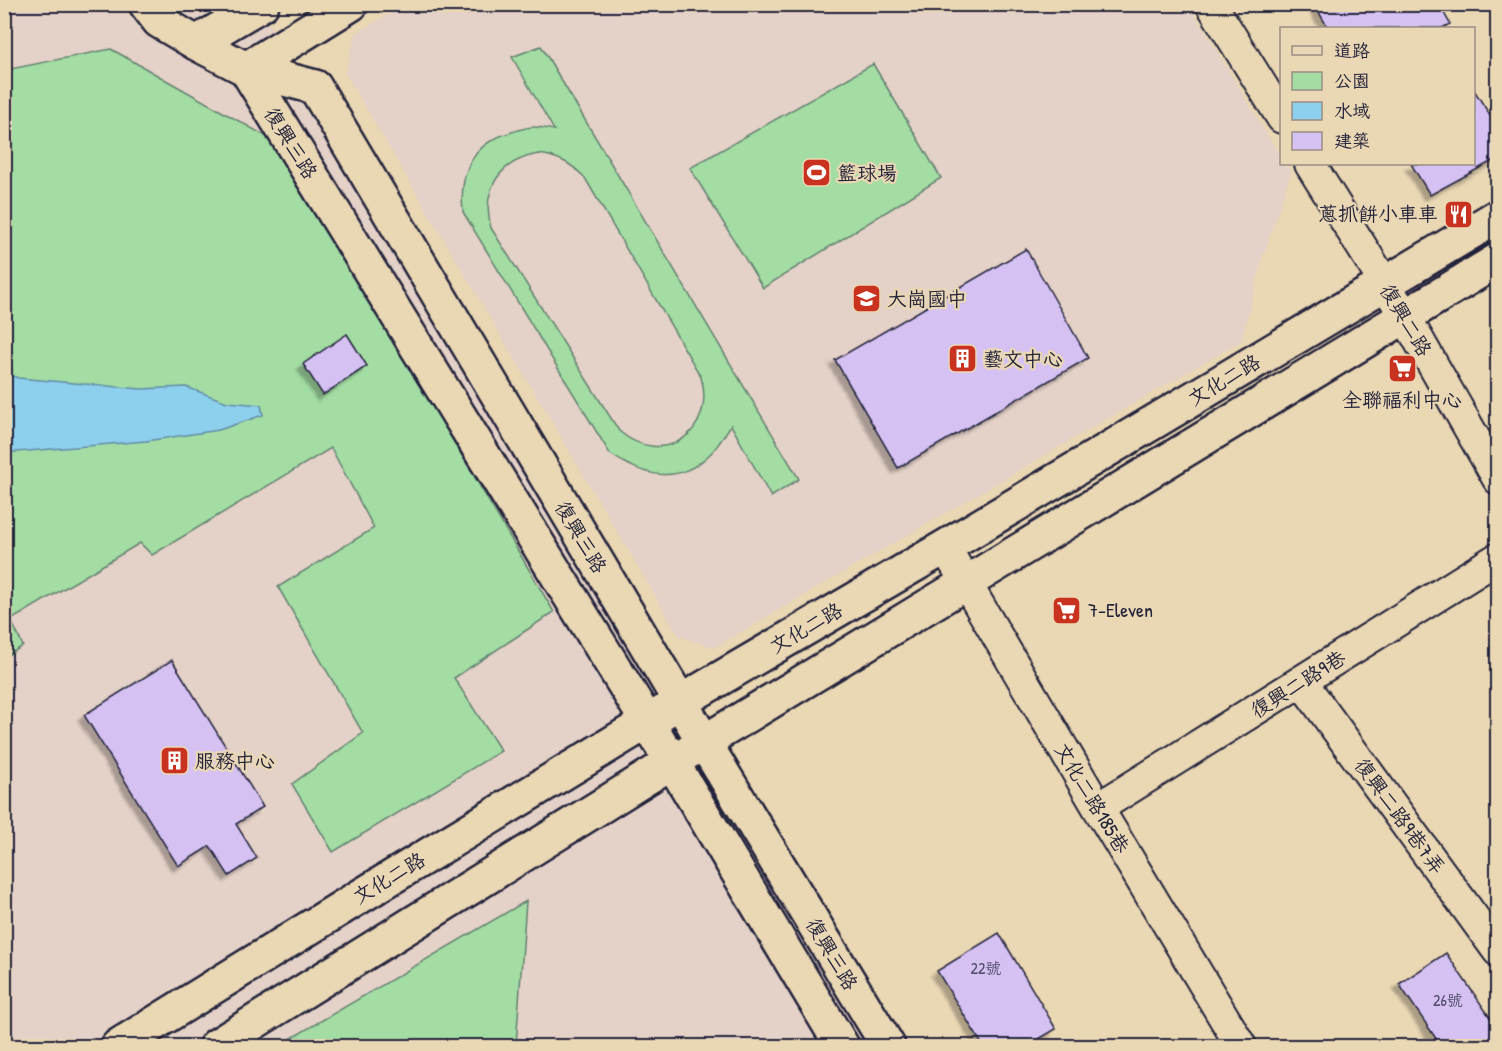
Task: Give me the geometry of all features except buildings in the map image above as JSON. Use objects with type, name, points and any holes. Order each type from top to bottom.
[{"type":"street","name":"復興三路","points":[[146,4],[159,21],[246,69],[315,87],[888,1047]]},
{"type":"street","points":[[196,43],[262,4]]},
{"type":"street","points":[[246,69],[351,4]]},
{"type":"street","points":[[1211,4],[1280,116]]},
{"type":"street","name":"復興三路","points":[[246,69],[672,762],[842,1047]]},
{"type":"street","name":"復興二路","points":[[1311,165],[1405,316],[1497,479]]},
{"type":"street","name":"文化二路","points":[[131,1044],[351,902],[646,722],[945,547],[1497,216]]},
{"type":"street","name":"文化二路","points":[[216,1047],[704,742],[1497,260]]},
{"type":"street","name":"文化二路185巷","points":[[945,547],[1241,1047]]},
{"type":"street","name":"復興二路9巷","points":[[1098,808],[1497,558]]},
{"type":"street","name":"復興二路9巷7弄","points":[[1302,682],[1497,951]]},
{"type":"shaded area","points":[[5,5],[248,5],[268,22],[461,334],[882,1046],[5,1046]]},
{"type":"shaded area","name":"大崗國中","points":[[405,5],[1189,5],[1280,155],[1280,165],[1287,165],[1291,172],[1263,257],[1241,341],[714,648],[679,636],[345,73],[356,33]]},
{"type":"green space","points":[[541,46],[799,479],[771,497],[731,425],[709,455],[685,471],[672,474],[647,472],[622,462],[610,454],[463,212],[462,198],[466,172],[478,152],[498,137],[526,128],[554,130],[512,57]],"holes":[[[539,154],[570,165],[585,178],[701,377],[704,397],[701,414],[694,428],[682,439],[668,445],[653,446],[636,442],[619,431],[491,228],[489,201],[496,179],[513,163]]]},
{"type":"green space","points":[[111,49],[278,143],[554,612],[454,678],[501,751],[333,852],[292,784],[363,733],[278,587],[374,528],[331,448],[152,555],[140,543],[11,620],[23,646],[5,657],[5,70]]},
{"type":"green space","name":"籃球場","points":[[873,64],[941,178],[763,288],[690,168]]},
{"type":"green space","points":[[526,901],[516,1046],[278,1046]]},
{"type":"water","points":[[5,373],[18,378],[141,389],[186,387],[227,402],[261,405],[263,415],[219,430],[146,441],[5,453]]},
{"type":"place","name":"籃球場","points":[[816,173]]},
{"type":"place","name":"蔥抓餅小車車","points":[[1459,214]]},
{"type":"place","name":"大崗國中","points":[[866,299]]},
{"type":"place","name":"藝文中心","points":[[962,359]]},
{"type":"place","name":"全聯福利中心","points":[[1402,369]]},
{"type":"place","name":"7-Eleven","points":[[1067,610]]},
{"type":"place","name":"服務中心","points":[[174,761]]}]
